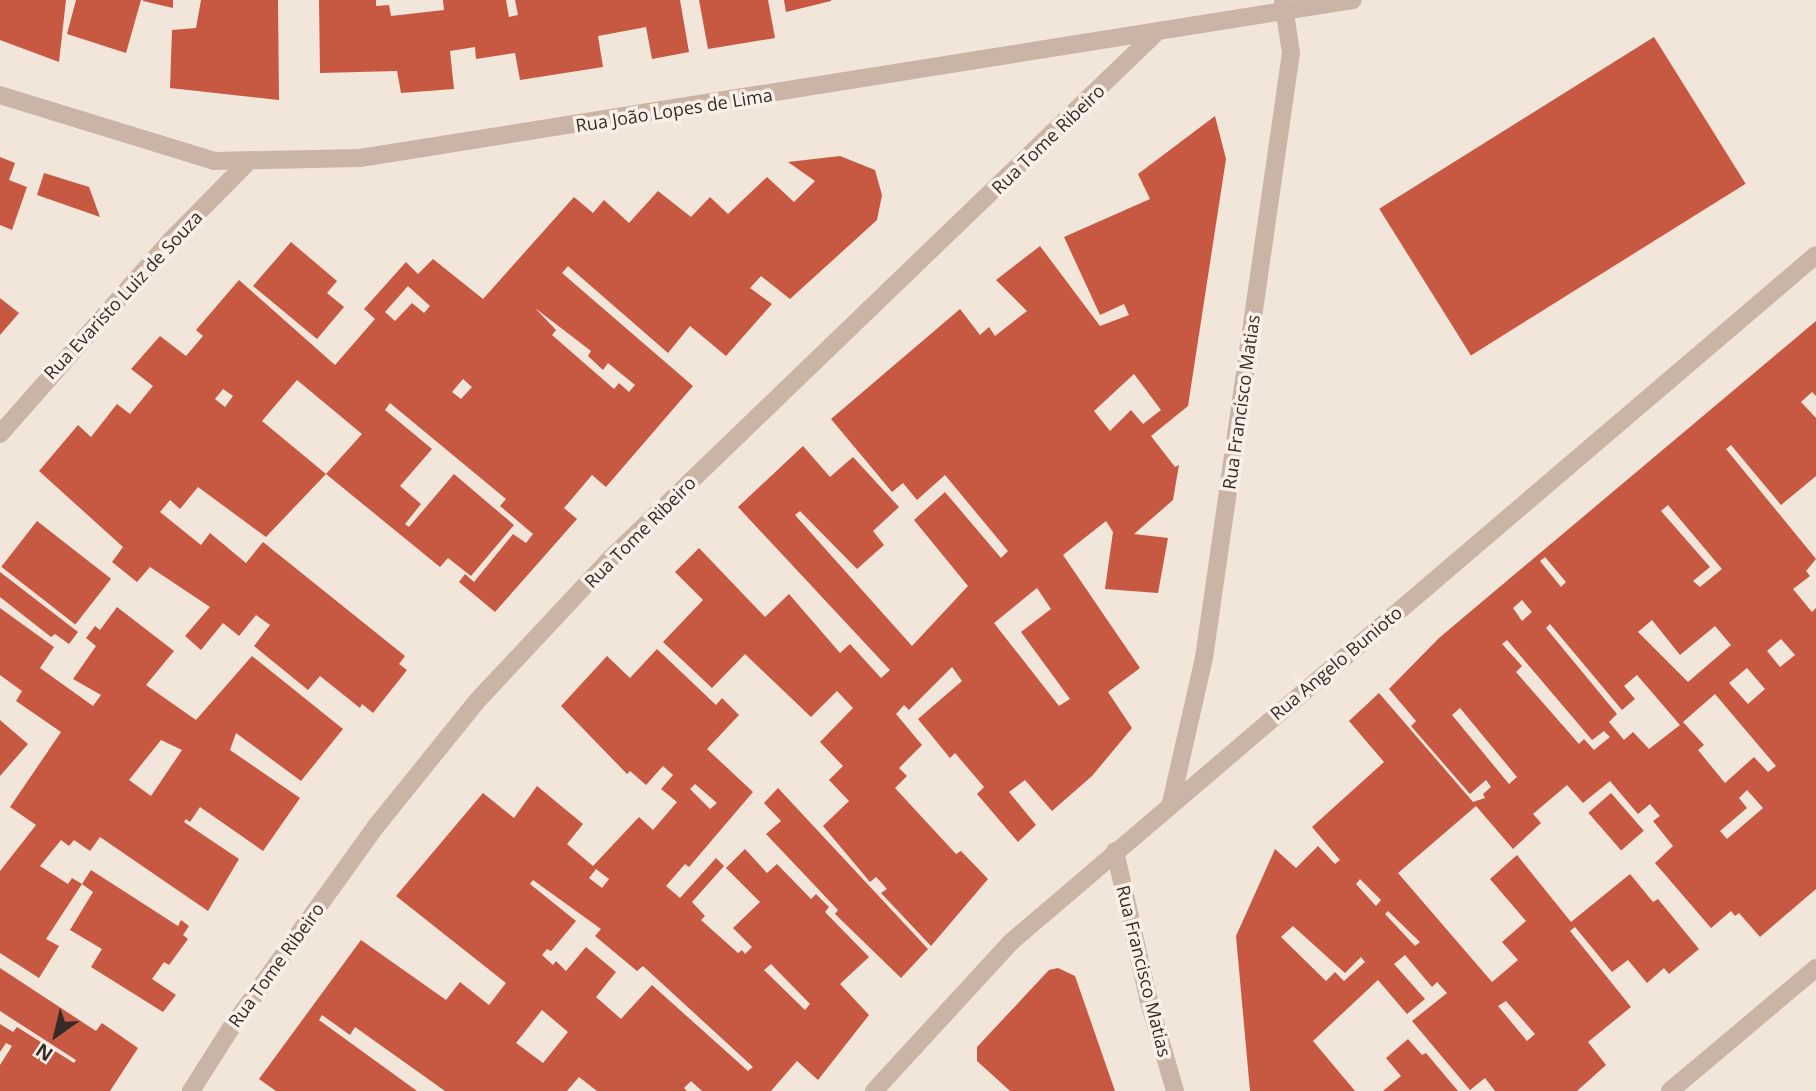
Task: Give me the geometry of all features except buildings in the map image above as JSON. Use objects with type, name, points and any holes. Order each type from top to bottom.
[{"type":"street","name":"Rua João Lopes de Lima","points":[[0,95],[214,161],[360,158],[1157,32],[1284,5],[1353,0]]},
{"type":"street","name":"Rua Francisco Matias","points":[[1171,803],[1210,617],[1291,52],[1284,5]]},
{"type":"street","name":"Rua Tome Ribeiro","points":[[191,1091],[231,1028],[377,825],[477,701],[611,558],[1157,32]]},
{"type":"street","name":"Rua Evaristo Luiz de Souza","points":[[0,434],[163,250],[250,160]]},
{"type":"street","name":"Rua Angelo Bunioto","points":[[874,1091],[1011,942],[1816,255]]},
{"type":"street","name":"Rua Francisco Matias","points":[[1115,851],[1148,998],[1175,1091]]},
{"type":"street","points":[[1670,1091],[1816,968]]}]
